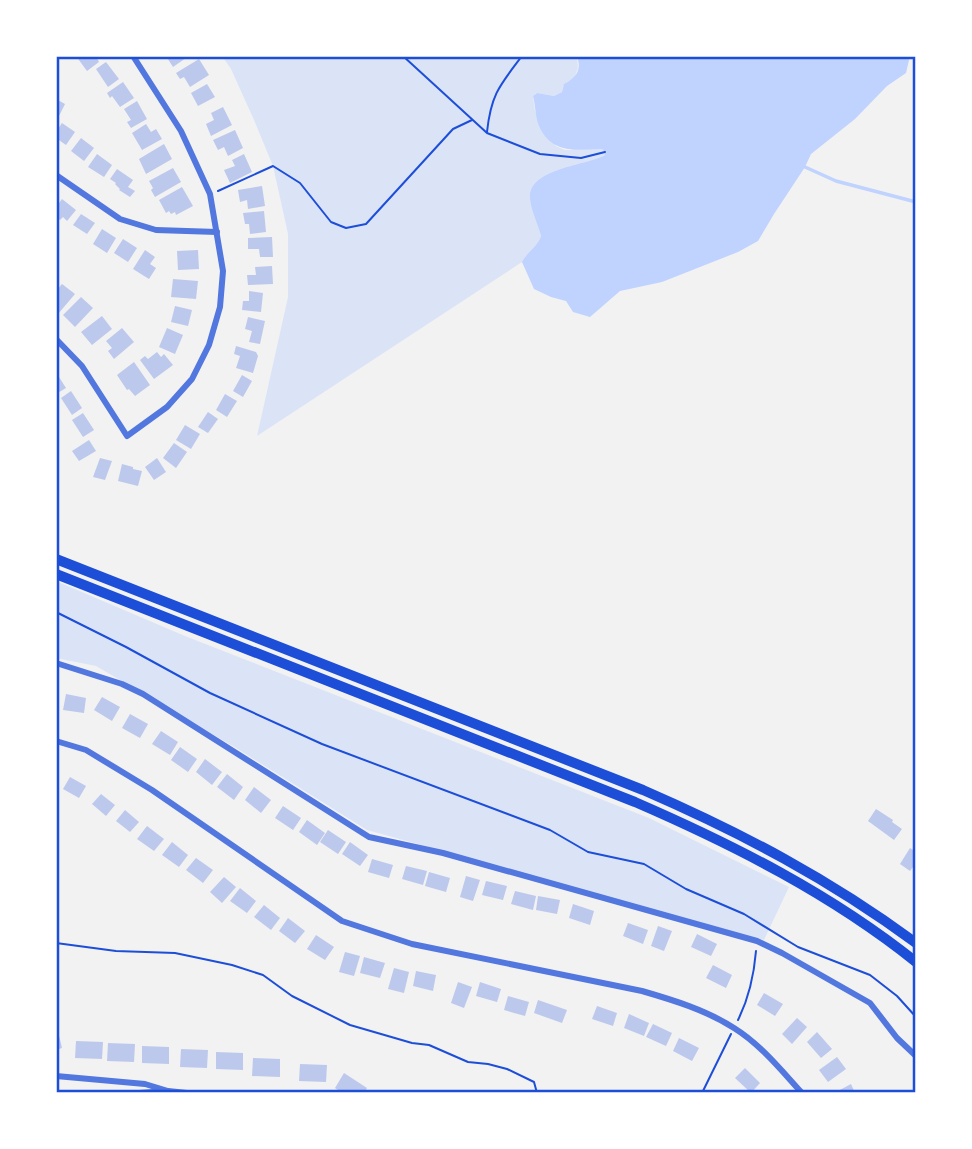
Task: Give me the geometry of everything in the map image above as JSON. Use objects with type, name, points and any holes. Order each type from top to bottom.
[{"type":"main road","points":[[56,559],[643,790],[699,815],[759,844],[823,880],[916,943]]},
{"type":"main road","points":[[56,574],[693,827],[754,857],[815,892],[861,921],[916,962]]},
{"type":"street","points":[[56,339],[82,366],[127,436],[167,407],[191,379],[209,345],[220,307],[223,271],[210,194],[181,131],[133,56]]},
{"type":"street","points":[[56,176],[120,219],[156,230],[217,232]]},
{"type":"street","points":[[56,663],[122,684],[143,694],[369,837],[443,853],[757,941],[870,1003],[897,1038],[916,1056]]},
{"type":"street","points":[[56,741],[86,750],[152,790],[342,921],[412,944],[642,991],[674,1000],[735,1028],[770,1058],[802,1093]]},
{"type":"street","points":[[56,1076],[145,1084],[168,1091]]},
{"type":"street","points":[[139,1093],[187,1093]]},
{"type":"path","points":[[403,56],[486,133],[540,154],[581,158],[605,152]]},
{"type":"path","points":[[486,133],[489,112],[498,88],[522,56]]},
{"type":"path","points":[[210,194],[272,166],[300,183],[331,222],[346,228],[366,224],[453,129],[472,120]]},
{"type":"path","points":[[56,612],[210,692],[322,744],[550,830],[588,852],[644,863],[686,889],[744,914],[798,947],[870,975],[897,996],[916,1017]]},
{"type":"path","points":[[56,943],[116,951],[175,953],[232,965],[263,975],[292,996],[349,1025],[412,1043],[429,1045],[468,1062],[507,1069],[534,1082],[537,1093]]},
{"type":"shaded area","points":[[222,56],[577,56],[578,68],[574,79],[567,82],[562,92],[554,96],[536,93],[533,97],[535,111],[556,146],[565,150],[602,149],[605,155],[559,169],[538,181],[532,189],[530,199],[541,236],[522,262],[257,436],[288,297],[288,234],[273,166],[231,69]]},
{"type":"shaded area","points":[[56,581],[185,636],[649,818],[789,887],[764,940],[367,830],[236,748],[96,666],[56,658]]},
{"type":"water","points":[[577,56],[910,56],[906,73],[887,86],[855,119],[811,154],[758,241],[738,252],[662,282],[620,291],[590,317],[573,312],[566,301],[534,289],[522,262],[541,236],[530,199],[532,189],[538,181],[559,169],[605,155],[602,149],[576,150],[560,147],[546,138],[538,122],[533,96],[537,93],[554,96],[562,92],[564,84],[577,73]]},
{"type":"building","points":[[76,56],[99,56],[99,62],[87,71]]},
{"type":"building","points":[[166,56],[185,56],[186,58],[173,67]]},
{"type":"building","points":[[199,59],[209,75],[190,87],[184,77],[180,79],[176,73]]},
{"type":"building","points":[[106,62],[119,79],[108,87],[96,69]]},
{"type":"building","points":[[123,82],[134,98],[120,107],[107,93]]},
{"type":"building","points":[[207,84],[215,97],[198,106],[191,93]]},
{"type":"building","points":[[56,99],[65,104],[56,122]]},
{"type":"building","points":[[137,101],[147,119],[131,128],[127,122],[131,120],[124,109]]},
{"type":"building","points":[[223,107],[232,125],[211,136],[206,124],[214,120],[211,113]]},
{"type":"building","points":[[62,123],[75,132],[66,145],[56,138],[56,132]]},
{"type":"building","points":[[146,124],[151,132],[156,129],[162,139],[142,150],[132,133]]},
{"type":"building","points":[[235,130],[243,148],[228,156],[224,147],[218,150],[213,140]]},
{"type":"building","points":[[81,138],[94,148],[84,161],[71,151]]},
{"type":"building","points":[[164,144],[172,159],[146,174],[139,159]]},
{"type":"building","points":[[97,154],[112,165],[104,177],[88,167]]},
{"type":"building","points":[[244,154],[252,172],[230,183],[224,170],[235,166],[232,160]]},
{"type":"building","points":[[173,168],[181,182],[155,197],[149,181]]},
{"type":"building","points":[[117,169],[133,180],[128,187],[135,191],[130,197],[119,190],[116,183],[110,179]]},
{"type":"building","points":[[262,186],[265,206],[248,209],[247,200],[240,202],[238,190]]},
{"type":"building","points":[[182,187],[193,206],[176,215],[175,212],[166,213],[159,200]]},
{"type":"building","points":[[62,199],[76,210],[67,221],[63,217],[60,220],[56,217],[56,207]]},
{"type":"building","points":[[264,211],[266,232],[250,234],[249,224],[245,224],[243,213]]},
{"type":"building","points":[[81,214],[95,223],[87,234],[73,225]]},
{"type":"building","points":[[102,229],[116,238],[107,253],[93,244]]},
{"type":"building","points":[[272,237],[273,257],[260,257],[259,249],[248,249],[248,238]]},
{"type":"building","points":[[123,239],[137,248],[128,262],[114,253]]},
{"type":"building","points":[[145,250],[155,257],[150,264],[156,268],[149,279],[133,269]]},
{"type":"building","points":[[198,250],[199,269],[178,270],[177,251]]},
{"type":"building","points":[[272,266],[273,284],[248,285],[247,275],[256,275],[255,267]]},
{"type":"building","points":[[173,279],[198,281],[196,299],[171,297]]},
{"type":"building","points":[[62,284],[75,294],[58,314],[56,291]]},
{"type":"building","points":[[249,291],[263,293],[261,312],[242,310],[243,301],[249,301]]},
{"type":"building","points":[[81,297],[93,308],[75,327],[63,315]]},
{"type":"building","points":[[175,306],[192,310],[188,326],[171,322]]},
{"type":"building","points":[[102,316],[112,329],[92,345],[81,332]]},
{"type":"building","points":[[248,317],[265,321],[260,344],[249,342],[252,331],[245,329]]},
{"type":"building","points":[[122,328],[134,342],[114,359],[108,351],[112,348],[106,341]]},
{"type":"building","points":[[167,328],[183,335],[175,354],[159,347]]},
{"type":"building","points":[[236,346],[256,352],[258,356],[253,373],[236,368],[240,356],[234,354]]},
{"type":"building","points":[[157,352],[161,357],[164,354],[173,365],[154,379],[140,360],[145,356],[148,359]]},
{"type":"building","points":[[134,362],[150,385],[135,396],[127,390],[117,375]]},
{"type":"building","points":[[242,375],[252,381],[243,397],[233,391]]},
{"type":"building","points":[[59,377],[66,388],[56,394],[56,379]]},
{"type":"building","points":[[71,391],[82,408],[72,415],[61,398]]},
{"type":"building","points":[[225,394],[237,401],[227,417],[216,410]]},
{"type":"building","points":[[208,412],[218,419],[208,433],[198,427]]},
{"type":"building","points":[[83,413],[94,430],[83,437],[72,420]]},
{"type":"building","points":[[185,425],[200,434],[191,449],[176,440]]},
{"type":"building","points":[[89,440],[96,451],[79,461],[72,451]]},
{"type":"building","points":[[174,443],[187,452],[176,468],[163,458]]},
{"type":"building","points":[[100,458],[112,461],[105,480],[93,477]]},
{"type":"building","points":[[157,458],[166,472],[154,480],[145,467]]},
{"type":"building","points":[[122,464],[142,471],[138,486],[118,481]]},
{"type":"building","points":[[66,694],[86,698],[84,713],[63,710]]},
{"type":"building","points":[[102,697],[120,707],[112,721],[94,710]]},
{"type":"building","points":[[130,714],[148,724],[140,738],[122,728]]},
{"type":"building","points":[[161,731],[178,742],[170,755],[152,744]]},
{"type":"building","points":[[180,747],[197,759],[188,772],[171,760]]},
{"type":"building","points":[[205,759],[222,772],[212,785],[196,772]]},
{"type":"building","points":[[227,774],[243,787],[234,800],[217,787]]},
{"type":"building","points":[[70,777],[86,786],[79,798],[63,789]]},
{"type":"building","points":[[254,787],[271,800],[261,813],[245,800]]},
{"type":"building","points":[[101,794],[115,805],[106,816],[92,804]]},
{"type":"building","points":[[283,806],[301,818],[293,830],[275,818]]},
{"type":"building","points":[[876,809],[902,829],[894,840],[868,821]]},
{"type":"building","points":[[125,810],[139,822],[130,832],[116,821]]},
{"type":"building","points":[[307,820],[325,833],[317,845],[299,832]]},
{"type":"building","points":[[147,826],[164,839],[154,851],[137,839]]},
{"type":"building","points":[[328,830],[346,842],[338,854],[320,842]]},
{"type":"building","points":[[172,842],[188,855],[179,867],[162,855]]},
{"type":"building","points":[[350,842],[368,855],[360,866],[342,854]]},
{"type":"building","points":[[910,848],[916,852],[916,863],[910,871],[900,864]]},
{"type":"building","points":[[196,858],[213,870],[203,883],[186,870]]},
{"type":"building","points":[[372,859],[393,865],[389,878],[368,872]]},
{"type":"building","points":[[406,866],[427,871],[423,885],[402,879]]},
{"type":"building","points":[[429,872],[450,878],[446,892],[425,886]]},
{"type":"building","points":[[466,876],[480,880],[473,901],[460,897]]},
{"type":"building","points":[[224,877],[236,887],[222,903],[210,892]]},
{"type":"building","points":[[486,881],[507,886],[503,900],[482,895]]},
{"type":"building","points":[[240,888],[256,901],[247,913],[230,901]]},
{"type":"building","points":[[515,891],[536,896],[533,910],[511,904]]},
{"type":"building","points":[[538,896],[560,900],[557,914],[536,910]]},
{"type":"building","points":[[573,904],[594,911],[590,925],[569,918]]},
{"type":"building","points":[[264,905],[280,918],[271,930],[254,917]]},
{"type":"building","points":[[288,918],[305,931],[295,943],[279,931]]},
{"type":"building","points":[[628,923],[648,930],[643,944],[623,936]]},
{"type":"building","points":[[658,926],[672,931],[664,951],[651,946]]},
{"type":"building","points":[[697,934],[717,944],[711,956],[691,947]]},
{"type":"building","points":[[316,935],[334,947],[325,960],[307,949]]},
{"type":"building","points":[[345,952],[360,956],[354,976],[339,972]]},
{"type":"building","points":[[364,957],[385,963],[380,978],[360,973]]},
{"type":"building","points":[[713,965],[732,975],[726,988],[706,978]]},
{"type":"building","points":[[394,968],[409,972],[404,993],[388,989]]},
{"type":"building","points":[[416,971],[436,975],[433,991],[413,986]]},
{"type":"building","points":[[458,982],[472,987],[464,1008],[451,1003]]},
{"type":"building","points":[[480,982],[501,989],[497,1002],[476,996]]},
{"type":"building","points":[[764,993],[783,1004],[775,1016],[757,1005]]},
{"type":"building","points":[[508,996],[529,1002],[525,1016],[504,1010]]},
{"type":"building","points":[[538,1000],[567,1010],[562,1023],[534,1013]]},
{"type":"building","points":[[597,1006],[617,1013],[613,1026],[592,1019]]},
{"type":"building","points":[[629,1014],[649,1023],[644,1036],[624,1028]]},
{"type":"building","points":[[797,1018],[807,1027],[792,1044],[782,1034]]},
{"type":"building","points":[[653,1024],[672,1033],[666,1046],[646,1037]]},
{"type":"building","points":[[56,1028],[62,1048],[56,1050]]},
{"type":"building","points":[[817,1032],[832,1049],[821,1058],[807,1042]]},
{"type":"building","points":[[679,1038],[699,1048],[692,1061],[673,1051]]},
{"type":"building","points":[[76,1041],[103,1042],[102,1059],[75,1058]]},
{"type":"building","points":[[108,1043],[135,1044],[134,1062],[107,1061]]},
{"type":"building","points":[[142,1046],[169,1047],[169,1064],[142,1063]]},
{"type":"building","points":[[181,1049],[208,1050],[207,1068],[180,1067]]},
{"type":"building","points":[[216,1052],[243,1053],[243,1070],[216,1069]]},
{"type":"building","points":[[837,1057],[846,1069],[828,1082],[819,1070]]},
{"type":"building","points":[[253,1058],[280,1059],[280,1077],[252,1076]]},
{"type":"building","points":[[300,1064],[327,1065],[326,1082],[299,1081]]},
{"type":"building","points":[[745,1068],[760,1083],[751,1093],[735,1078]]},
{"type":"building","points":[[344,1073],[367,1088],[364,1093],[342,1093],[335,1088]]},
{"type":"building","points":[[851,1084],[855,1093],[839,1093],[838,1091]]},
{"type":"waterway","points":[[805,167],[836,181],[916,202]]}]
